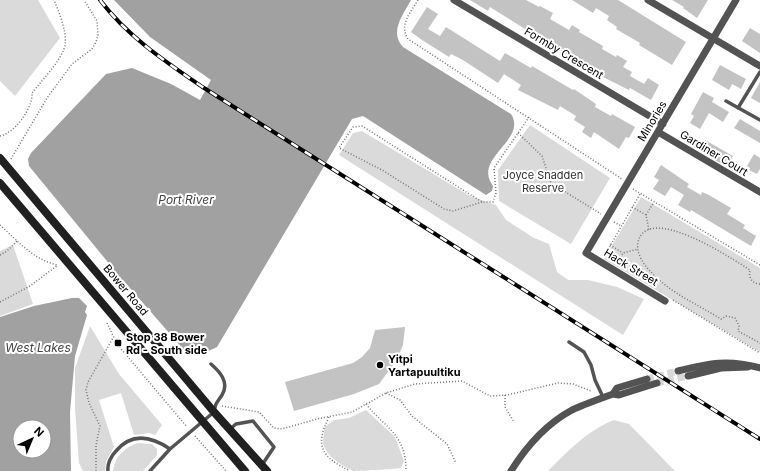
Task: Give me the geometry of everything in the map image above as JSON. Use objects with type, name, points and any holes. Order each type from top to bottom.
[{"type":"main road","name":"Bower Road","points":[[0,158],[217,410],[229,430],[264,468]]},
{"type":"main road","points":[[0,183],[245,471]]},
{"type":"street","name":"Formby Crescent","points":[[454,0],[663,124]]},
{"type":"street","points":[[648,0],[760,66]]},
{"type":"street","name":"Minories","points":[[586,253],[736,0]]},
{"type":"street","name":"Gardiner Court","points":[[658,132],[760,192]]},
{"type":"street","name":"Hack Street","points":[[586,253],[665,301]]},
{"type":"street","points":[[678,371],[719,362],[739,363],[759,367]]},
{"type":"street","points":[[688,376],[721,368],[759,367]]},
{"type":"street","points":[[612,394],[617,388],[647,379]]},
{"type":"street","points":[[511,471],[522,454],[555,422],[572,410],[612,394],[619,395],[657,383]]},
{"type":"lane","points":[[738,108],[760,72]]},
{"type":"lane","points":[[726,101],[760,120]]},
{"type":"lane","points":[[569,342],[584,352],[591,365],[595,380],[603,397]]},
{"type":"lane","points":[[150,471],[170,449],[217,410],[215,402],[223,394],[224,382],[222,374],[211,364]]},
{"type":"lane","points":[[229,430],[236,424],[253,421],[274,447],[264,468]]},
{"type":"lane","points":[[108,471],[107,467],[112,455],[124,442],[135,438],[149,438],[170,449]]},
{"type":"path","points":[[0,136],[5,135],[20,120],[33,101],[32,93],[60,57],[65,45],[64,34],[54,0]]},
{"type":"path","points":[[11,159],[48,98],[72,64],[92,49],[96,42],[98,35],[97,21],[84,0]]},
{"type":"path","points":[[418,0],[403,27],[404,33],[408,40],[529,118],[640,194],[760,265]]},
{"type":"path","points":[[482,202],[362,126],[353,126],[339,148],[382,170],[444,208],[453,211],[482,202],[494,202],[496,193],[494,168],[529,118]]},
{"type":"path","points":[[518,133],[542,156],[551,183],[621,226]]},
{"type":"path","points":[[602,262],[610,245],[640,194]]},
{"type":"path","points":[[649,230],[646,215],[654,202]]},
{"type":"path","points":[[632,207],[646,215]]},
{"type":"path","points":[[0,225],[29,252],[44,262],[58,265],[30,286],[0,302]]},
{"type":"path","points":[[760,284],[752,281],[750,270],[692,237],[671,230],[649,230],[642,235],[638,249],[642,260],[661,281],[673,291],[721,319],[726,316],[735,318],[739,326],[738,331],[760,343]]},
{"type":"path","points":[[0,255],[7,251],[17,241]]},
{"type":"path","points":[[610,245],[623,254]]},
{"type":"path","points":[[615,270],[623,254],[638,249]]},
{"type":"path","points":[[718,317],[714,323],[760,353]]},
{"type":"path","points":[[106,320],[113,338],[226,471]]},
{"type":"path","points":[[96,471],[96,445],[100,426],[89,403],[86,390],[88,382],[113,338]]},
{"type":"path","points":[[217,410],[223,406],[259,412],[274,428],[282,429],[352,412],[386,393],[415,384],[462,381],[490,396],[505,395],[558,383],[573,384],[591,391]]},
{"type":"path","points":[[386,393],[400,400],[412,416],[447,444],[456,463]]},
{"type":"path","points":[[505,395],[505,407],[514,422]]},
{"type":"path","points":[[366,404],[376,417],[393,430],[401,443],[406,471]]},
{"type":"path","points":[[329,417],[322,431],[321,444],[327,456],[350,471]]},
{"type":"green space","points":[[0,0],[38,0],[60,38],[15,96],[0,81]]},
{"type":"green space","name":"Joyce Snadden Reserve","points":[[530,125],[610,178],[571,244],[499,201],[498,170]]},
{"type":"green space","points":[[362,131],[470,196],[496,205],[506,220],[534,238],[549,244],[557,272],[568,280],[588,280],[617,287],[644,299],[623,335],[339,155],[353,133]]},
{"type":"green space","points":[[641,197],[760,268],[760,352],[604,259]]},
{"type":"green space","points":[[13,245],[33,304],[0,316],[0,251]]},
{"type":"green space","points":[[90,326],[119,374],[162,425],[155,435],[149,433],[134,435],[121,393],[99,400],[114,447],[106,461],[105,471],[83,471],[79,463],[75,408],[75,368]]},
{"type":"green space","points":[[366,410],[395,437],[404,461],[401,468],[354,471],[335,460],[327,452],[323,443],[325,427],[334,420],[349,418]]},
{"type":"green space","points":[[614,420],[629,424],[675,471],[548,471],[587,435]]},
{"type":"green space","points":[[138,443],[152,444],[157,449],[157,455],[143,471],[113,471],[116,461],[121,453]]},
{"type":"water","name":"Port River","points":[[114,0],[411,0],[397,29],[399,41],[403,47],[511,114],[514,123],[512,132],[489,167],[488,176],[493,186],[492,191],[486,195],[363,116],[352,119],[217,347],[202,354],[184,350],[123,280],[118,281],[110,272],[111,266],[29,166],[28,159],[31,153],[106,74],[132,68],[171,84],[200,100],[211,80],[150,37]]},
{"type":"water","name":"West Lakes","points":[[72,298],[79,298],[87,306],[85,312],[87,315],[75,356],[70,412],[71,471],[0,471],[0,317],[34,306]]},
{"type":"building","points":[[470,0],[526,0],[539,7],[540,6],[553,13],[550,19],[569,30],[572,25],[580,30],[579,32],[603,46],[602,49],[627,61],[623,67],[632,72],[630,76],[644,84],[648,78],[659,85],[651,100],[630,88],[629,90],[597,74],[554,46],[553,48],[532,36],[533,34],[490,7],[488,11]]},
{"type":"building","points":[[572,0],[618,0],[686,42],[672,65],[639,45],[640,43],[616,29],[617,27],[607,20],[609,16],[596,8],[593,13]]},
{"type":"building","points":[[672,0],[708,0],[697,18],[683,8],[684,7]]},
{"type":"building","points":[[427,7],[438,14],[428,29],[440,36],[446,27],[500,61],[505,53],[531,68],[532,66],[573,90],[574,89],[596,104],[595,107],[611,116],[612,114],[635,127],[629,138],[626,137],[619,149],[594,132],[591,138],[582,132],[585,127],[574,120],[576,116],[560,106],[558,110],[518,90],[521,85],[504,74],[498,83],[463,60],[451,54],[449,57],[422,40],[411,32]]},
{"type":"building","points":[[750,28],[760,34],[760,53],[742,41]]},
{"type":"building","points":[[720,65],[746,79],[741,89],[732,84],[729,90],[712,80]]},
{"type":"building","points":[[760,82],[760,103],[751,98]]},
{"type":"building","points":[[703,92],[714,98],[712,102],[729,112],[723,122],[709,113],[700,129],[690,123],[694,116],[691,114]]},
{"type":"building","points":[[740,119],[760,131],[760,143],[734,128]]},
{"type":"building","points":[[705,140],[733,156],[727,167],[699,151]]},
{"type":"building","points":[[754,154],[760,158],[760,169],[757,174],[749,170],[750,168],[747,166]]},
{"type":"building","points":[[661,165],[689,184],[687,187],[701,195],[702,192],[709,195],[731,208],[727,214],[745,225],[743,228],[756,236],[751,246],[691,210],[690,212],[678,205],[684,195],[671,187],[665,196],[653,189],[659,180],[654,177]]},
{"type":"building","points":[[405,327],[403,345],[396,361],[379,384],[354,394],[294,411],[285,382],[353,363],[362,357],[370,348],[375,330]]},
{"type":"tunnel","points":[[647,379],[678,371]]},
{"type":"tunnel","points":[[657,383],[688,376]]},
{"type":"railway","points":[[100,0],[135,37],[204,88],[760,439]]},
{"type":"place","name":"Stop 38 Bower Rd - South side","points":[[118,343]]},
{"type":"place","name":"Yitpi Yartapuultiku","points":[[380,365]]}]
